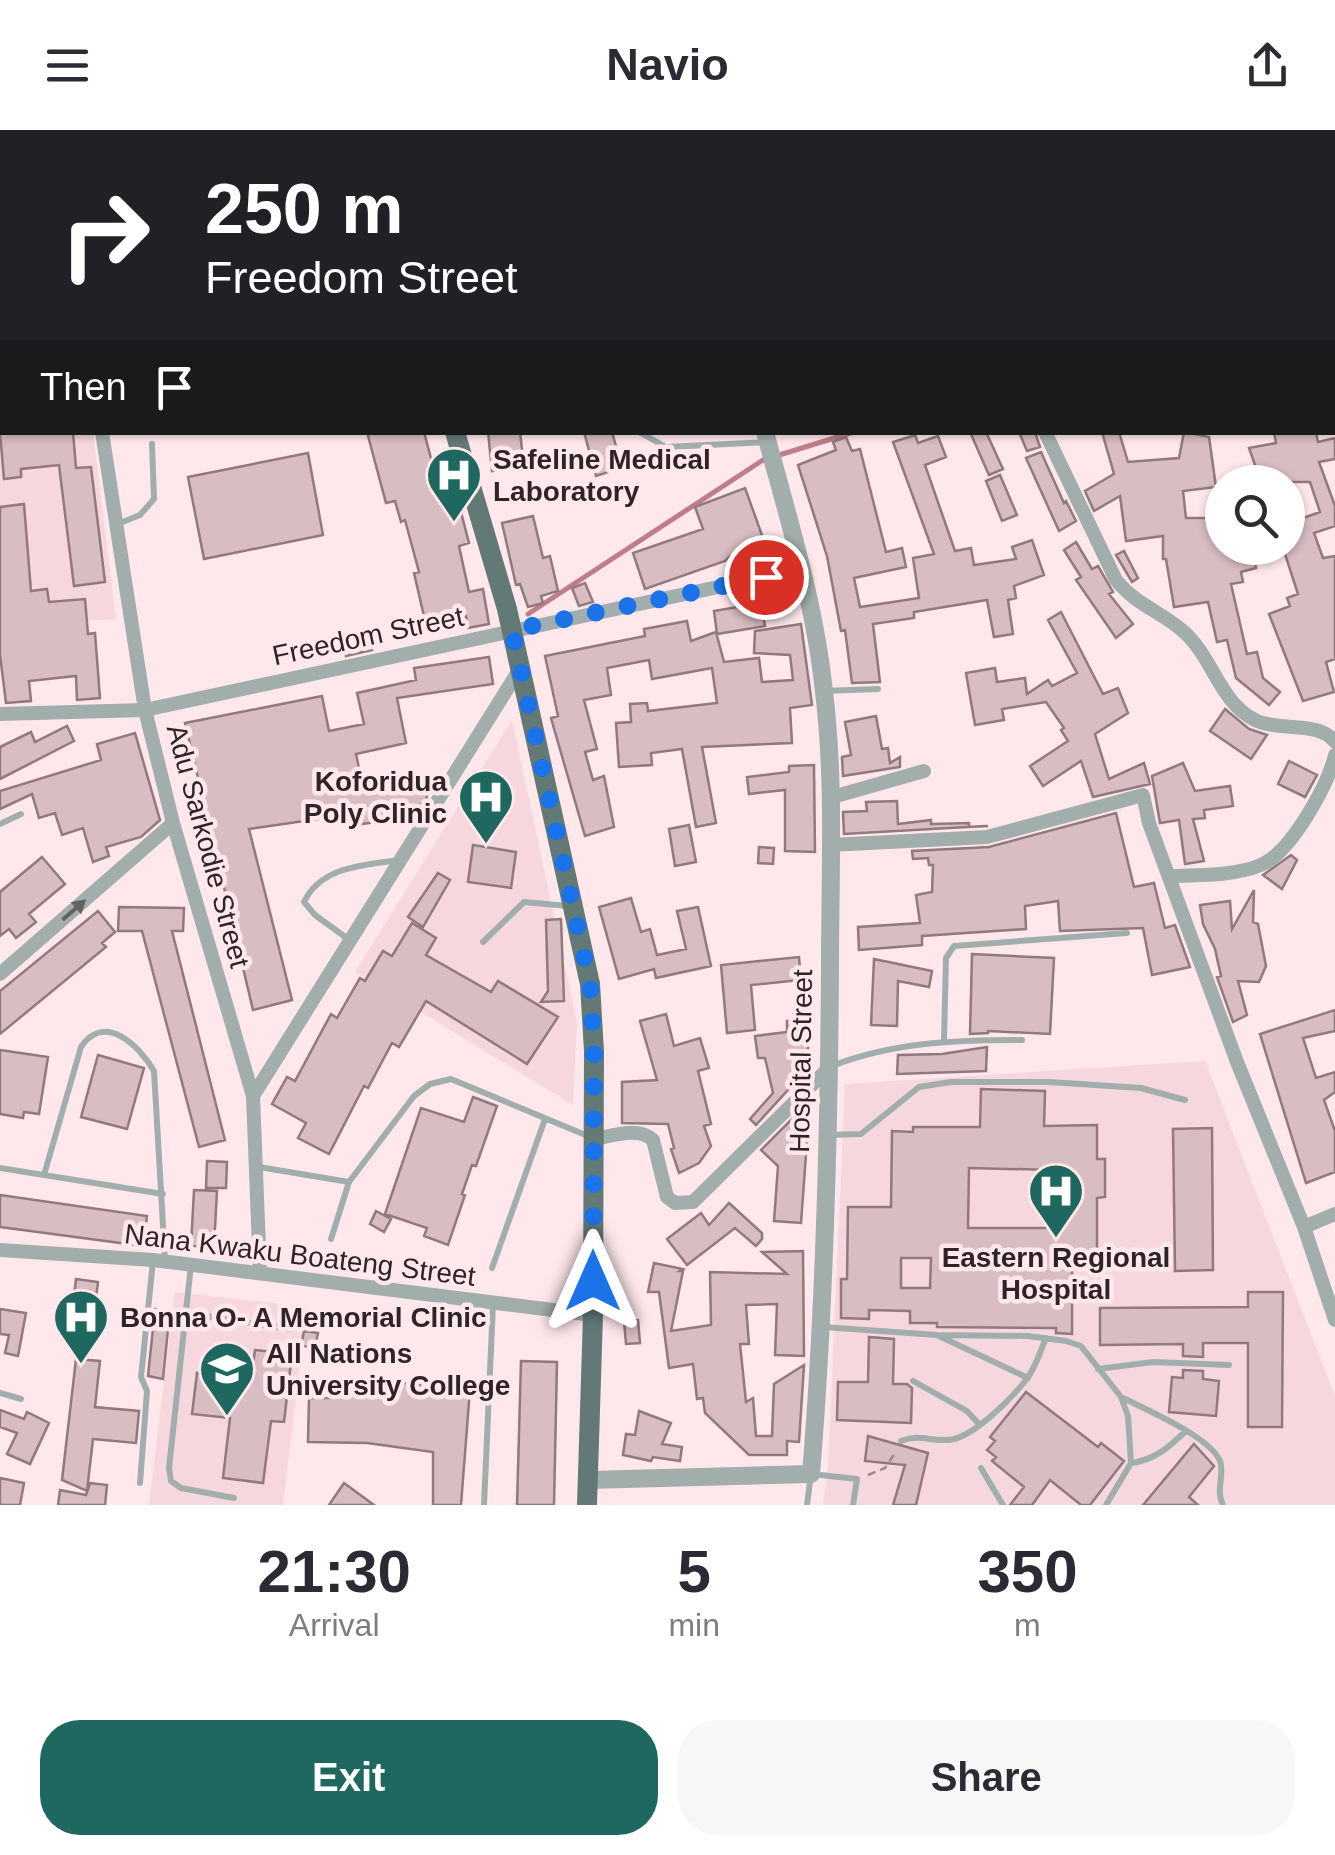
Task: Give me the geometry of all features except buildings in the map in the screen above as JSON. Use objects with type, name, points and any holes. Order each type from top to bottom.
[{"type":"main road","points":[[456,435],[521,666],[590,984],[593,1315],[587,1505]]},
{"type":"street","name":"Adu Sarkodie Street","points":[[102,435],[145,710],[173,824],[253,1096],[260,1272]]},
{"type":"street","points":[[1046,435],[1116,580],[1130,598],[1185,632],[1239,710],[1274,727],[1318,730],[1333,736]]},
{"type":"street","name":"Hospital Street","points":[[769,447],[802,569],[824,691],[829,798],[829,1068],[823,1327],[811,1474]]},
{"type":"street","name":"Freedom Street","points":[[0,714],[145,710],[802,569]]},
{"type":"street","points":[[253,1096],[521,666]]},
{"type":"street","points":[[1171,876],[1208,875],[1260,866],[1274,857],[1324,787],[1335,755]]},
{"type":"street","points":[[829,798],[924,771]]},
{"type":"street","points":[[830,844],[988,838],[1143,795],[1237,1062],[1304,1228],[1335,1320]]},
{"type":"street","points":[[0,974],[173,824]]},
{"type":"street","points":[[594,1139],[646,1134],[653,1140],[667,1197],[676,1203],[694,1202],[829,1068]]},
{"type":"street","points":[[1304,1228],[1335,1214]]},
{"type":"street","name":"Nana Kwaku Boateng Street","points":[[0,1250],[191,1264],[593,1315]]},
{"type":"street","points":[[588,1480],[811,1474]]},
{"type":"lane","points":[[644,435],[666,447],[769,447]]},
{"type":"lane","points":[[114,526],[140,516],[154,499],[152,444]]},
{"type":"lane","points":[[824,691],[878,689]]},
{"type":"lane","points":[[0,824],[21,814]]},
{"type":"lane","points":[[350,940],[315,915],[304,902],[310,890],[342,868],[400,860]]},
{"type":"lane","points":[[483,942],[524,902],[574,907]]},
{"type":"lane","points":[[944,1040],[946,958],[954,946],[1127,932]]},
{"type":"lane","points":[[44,1175],[81,1047],[88,1036],[114,1032],[144,1054],[154,1071],[164,1194],[160,1261],[141,1376],[147,1391],[140,1483]]},
{"type":"lane","points":[[829,1068],[878,1052],[944,1040],[1022,1040]]},
{"type":"lane","points":[[330,1240],[349,1182],[414,1096],[430,1084],[451,1079],[594,1139]]},
{"type":"lane","points":[[827,1134],[861,1134],[919,1087],[951,1082],[1049,1082],[1141,1088],[1184,1100]]},
{"type":"lane","points":[[492,1268],[546,1119]]},
{"type":"lane","points":[[257,1166],[349,1182]]},
{"type":"lane","points":[[0,1168],[164,1194]]},
{"type":"lane","points":[[191,1264],[169,1468],[171,1481],[181,1488],[234,1498]]},
{"type":"lane","points":[[484,1505],[493,1304]]},
{"type":"lane","points":[[186,1313],[290,1329]]},
{"type":"lane","points":[[823,1327],[1046,1338],[1081,1346],[1121,1397],[1128,1416],[1131,1463],[1106,1505]]},
{"type":"lane","points":[[937,1334],[1028,1378]]},
{"type":"lane","points":[[901,1441],[914,1436],[947,1440],[961,1437],[1028,1378],[1046,1338]]},
{"type":"lane","points":[[1098,1369],[1153,1362],[1229,1364]]},
{"type":"lane","points":[[913,1381],[968,1410],[978,1424]]},
{"type":"lane","points":[[0,1392],[21,1399]]},
{"type":"lane","points":[[1121,1397],[1212,1448],[1222,1463],[1223,1505]]},
{"type":"lane","points":[[1131,1463],[1146,1462],[1164,1452],[1186,1431]]},
{"type":"lane","points":[[980,1468],[1003,1505]]},
{"type":"lane","points":[[808,1505],[811,1474],[857,1479],[853,1505]]},
{"type":"path","points":[[857,1479],[885,1468],[901,1441]]},
{"type":"shaded area","points":[[0,435],[93,435],[116,619],[0,626]]},
{"type":"shaded area","name":"Koforidua Poly Clinic","points":[[512,720],[577,1022],[573,1105],[355,972]]},
{"type":"shaded area","name":"Eastern Regional Hospital","points":[[1205,1061],[1335,1396],[1335,1505],[823,1505],[845,1084]]},
{"type":"shaded area","name":"All Nations University College","points":[[175,1292],[307,1307],[283,1505],[149,1505]]},
{"type":"waterway","points":[[528,614],[763,460],[844,435]]},
{"type":"place","name":"Safeline Medical Laboratory","points":[[454,524]]},
{"type":"place","name":"Koforidua Poly Clinic","points":[[486,846]]},
{"type":"place","name":"Eastern Regional Hospital","points":[[1056,1240]]},
{"type":"place","name":"Bonna O- A Memorial Clinic","points":[[81,1366]]},
{"type":"place","name":"All Nations University College","points":[[227,1418]]},
{"type":"route","points":[[593,1281],[594,1051],[590,984],[512,630],[766,577]]}]
